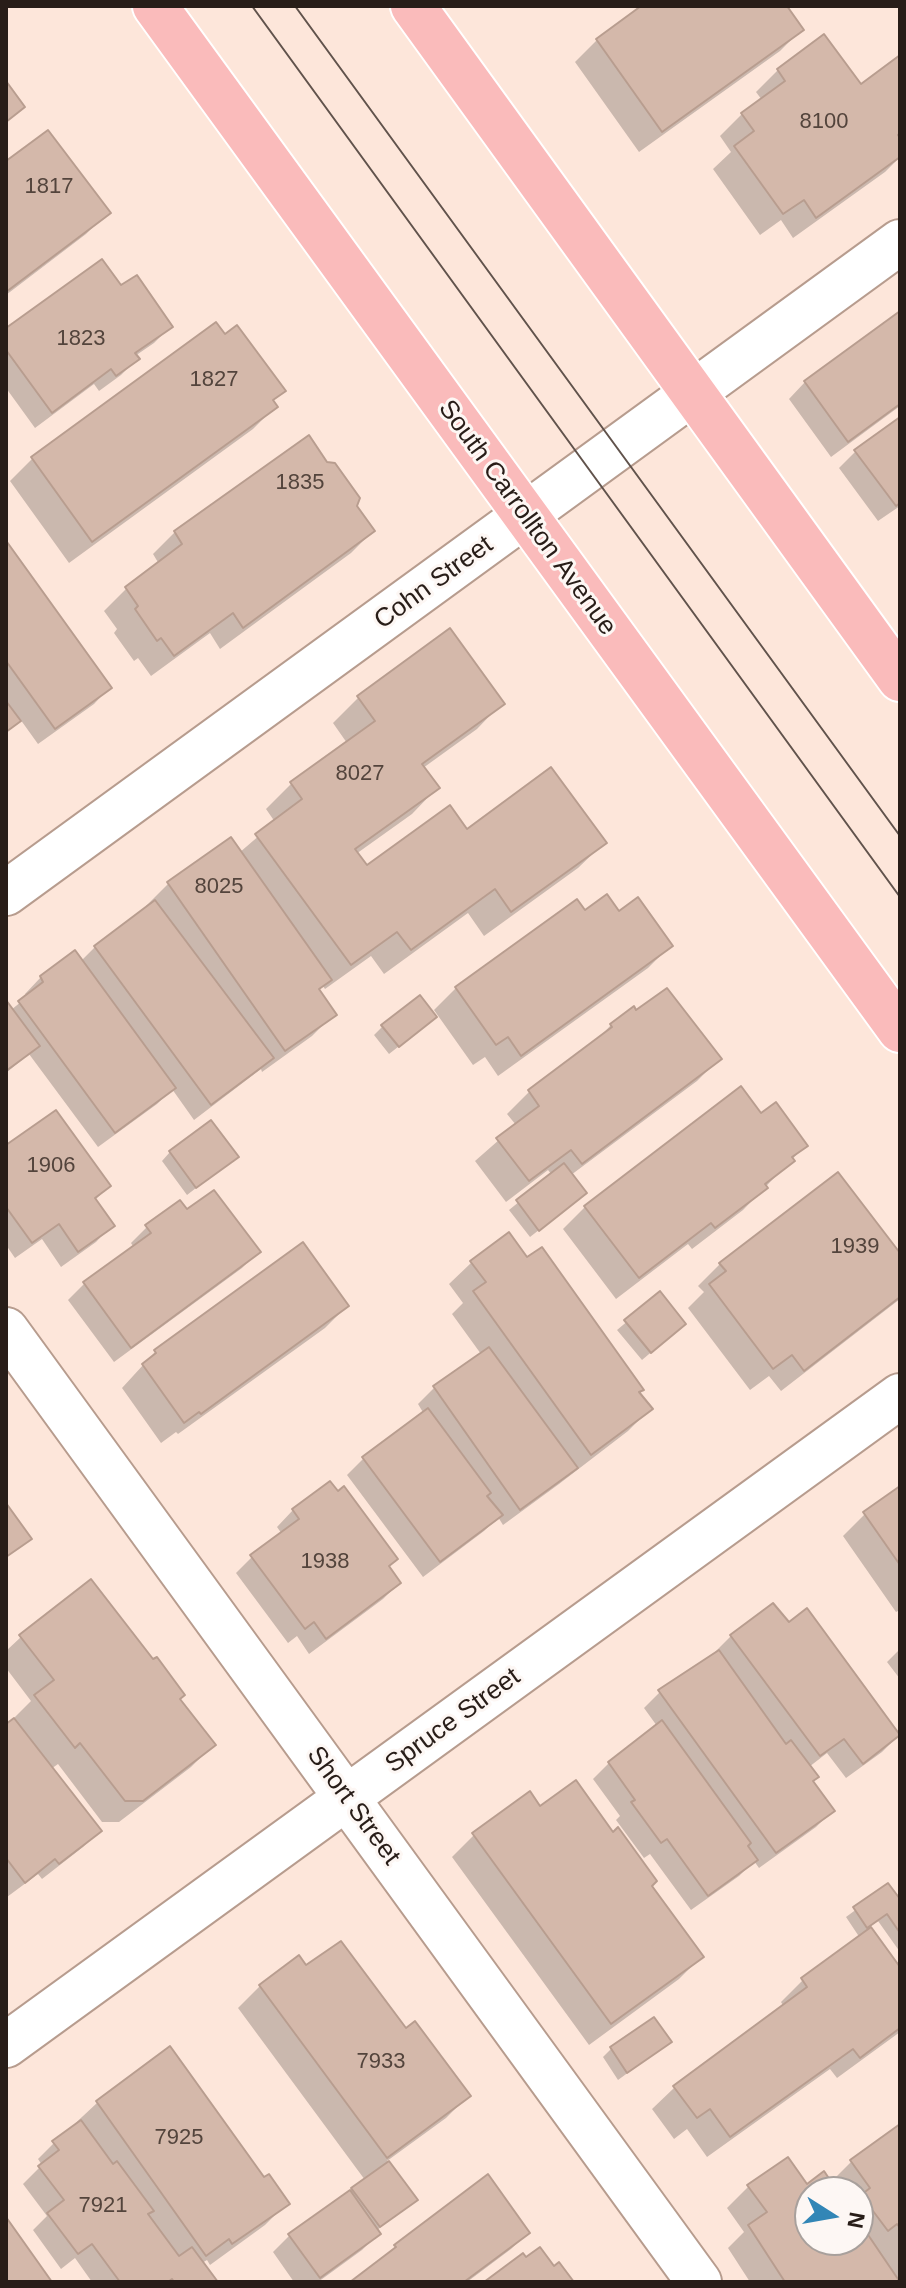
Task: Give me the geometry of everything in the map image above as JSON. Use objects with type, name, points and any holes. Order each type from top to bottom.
[{"type":"main road","name":"South Carrollton Avenue","points":[[155,6],[900,1030]]},
{"type":"main road","points":[[413,6],[900,679]]},
{"type":"street","name":"Cohn Street","points":[[6,893],[900,242]]},
{"type":"street","name":"Short Street","points":[[6,1330],[699,2282]]},
{"type":"street","name":"Spruce Street","points":[[6,2045],[900,1396]]},
{"type":"building","points":[[641,6],[787,6],[804,30],[662,132],[596,39]]},
{"type":"building","points":[[824,34],[861,84],[900,55],[900,157],[816,218],[804,200],[783,214],[734,146],[754,131],[741,113],[785,81],[777,69]]},
{"type":"building","points":[[6,81],[25,107],[6,122]]},
{"type":"building","points":[[48,130],[111,213],[6,292],[6,161]]},
{"type":"building","points":[[102,259],[121,285],[137,275],[173,327],[135,353],[140,359],[116,376],[111,369],[52,413],[6,350],[6,328]]},
{"type":"building","points":[[900,311],[900,404],[848,442],[804,381]]},
{"type":"building","points":[[216,322],[225,334],[237,325],[286,391],[273,400],[278,407],[92,542],[31,457]]},
{"type":"building","points":[[900,417],[900,503],[896,506],[854,450]]},
{"type":"building","points":[[309,435],[327,462],[335,463],[360,498],[357,506],[375,531],[243,628],[233,613],[174,656],[161,638],[157,641],[135,609],[138,606],[125,587],[182,544],[174,531]]},
{"type":"building","points":[[7,542],[112,688],[55,729],[6,661]]},
{"type":"building","points":[[450,628],[505,704],[422,764],[440,788],[355,849],[367,865],[450,805],[467,829],[551,767],[607,843],[511,912],[495,889],[411,950],[397,932],[351,965],[255,834],[302,799],[290,782],[375,721],[357,696]]},
{"type":"building","points":[[6,701],[21,721],[6,732]]},
{"type":"building","points":[[231,837],[332,980],[319,989],[337,1015],[285,1051],[167,882]]},
{"type":"building","points":[[607,894],[619,911],[638,897],[673,946],[521,1056],[508,1037],[496,1045],[455,987],[577,899],[585,910]]},
{"type":"building","points":[[155,900],[274,1058],[211,1105],[94,946]]},
{"type":"building","points":[[75,950],[176,1088],[115,1133],[18,1001],[43,982],[40,976]]},
{"type":"building","points":[[667,988],[722,1059],[582,1164],[571,1150],[529,1181],[496,1138],[539,1106],[528,1090],[612,1027],[610,1024],[634,1006],[636,1010]]},
{"type":"building","points":[[420,995],[437,1017],[399,1047],[381,1025]]},
{"type":"building","points":[[6,1000],[40,1046],[6,1071]]},
{"type":"building","points":[[741,1086],[761,1113],[776,1102],[808,1146],[792,1157],[795,1161],[765,1184],[768,1188],[715,1228],[711,1223],[639,1278],[584,1206]]},
{"type":"building","points":[[56,1110],[111,1186],[95,1198],[115,1226],[78,1252],[59,1224],[32,1243],[6,1207],[6,1145]]},
{"type":"building","points":[[211,1120],[239,1157],[196,1188],[169,1151]]},
{"type":"building","points":[[564,1163],[587,1193],[539,1231],[516,1200]]},
{"type":"building","points":[[838,1172],[900,1253],[900,1297],[804,1371],[792,1355],[773,1369],[709,1284],[726,1271],[719,1263]]},
{"type":"building","points":[[214,1190],[261,1252],[131,1348],[83,1282],[151,1233],[145,1225],[180,1200],[187,1209]]},
{"type":"building","points":[[509,1232],[527,1257],[542,1247],[644,1390],[639,1392],[653,1409],[591,1455],[473,1291],[486,1282],[470,1261]]},
{"type":"building","points":[[303,1242],[349,1306],[201,1414],[199,1412],[184,1423],[142,1364],[156,1353],[154,1350]]},
{"type":"building","points":[[660,1291],[686,1324],[651,1353],[624,1320]]},
{"type":"building","points":[[489,1347],[578,1468],[520,1510],[433,1386]]},
{"type":"building","points":[[428,1408],[491,1493],[487,1496],[503,1515],[440,1562],[362,1457]]},
{"type":"building","points":[[330,1481],[338,1491],[344,1486],[398,1559],[389,1566],[401,1583],[326,1639],[314,1622],[305,1629],[250,1555],[299,1519],[292,1509]]},
{"type":"building","points":[[900,1486],[900,1565],[863,1512]]},
{"type":"building","points":[[6,1503],[32,1539],[6,1557]]},
{"type":"building","points":[[91,1579],[153,1659],[157,1657],[185,1695],[180,1699],[216,1745],[143,1801],[125,1801],[80,1743],[75,1748],[34,1695],[54,1680],[19,1635]]},
{"type":"building","points":[[773,1603],[789,1622],[807,1608],[900,1735],[863,1764],[844,1739],[820,1756],[730,1635]]},
{"type":"building","points":[[719,1650],[786,1744],[791,1740],[819,1777],[813,1781],[835,1811],[776,1853],[658,1690]]},
{"type":"building","points":[[14,1718],[102,1831],[59,1864],[55,1859],[25,1883],[6,1858],[6,1724]]},
{"type":"building","points":[[662,1720],[751,1843],[748,1846],[758,1860],[708,1896],[667,1839],[661,1843],[631,1802],[635,1800],[608,1762]]},
{"type":"building","points":[[576,1780],[613,1832],[618,1827],[657,1881],[652,1886],[704,1957],[611,2024],[472,1833],[530,1791],[540,1806]]},
{"type":"building","points":[[888,1883],[900,1899],[900,1933],[887,1914],[867,1928],[853,1907]]},
{"type":"building","points":[[871,1927],[900,1967],[900,2028],[860,2058],[853,2049],[730,2137],[710,2109],[697,2118],[673,2086],[807,1987],[801,1978]]},
{"type":"building","points":[[341,1941],[406,2028],[415,2021],[471,2096],[387,2158],[259,1985],[299,1955],[306,1965]]},
{"type":"building","points":[[654,2017],[672,2042],[627,2073],[610,2047]]},
{"type":"building","points":[[170,2046],[264,2177],[269,2174],[290,2204],[232,2244],[229,2239],[206,2256],[96,2101]]},
{"type":"building","points":[[81,2120],[113,2164],[117,2161],[154,2211],[148,2214],[179,2256],[192,2247],[218,2282],[174,2282],[172,2279],[168,2282],[120,2282],[92,2244],[78,2254],[47,2213],[64,2200],[38,2166],[59,2150],[52,2141]]},
{"type":"building","points":[[900,2124],[900,2228],[897,2224],[888,2231],[874,2212],[874,2176],[861,2176],[850,2160]]},
{"type":"building","points":[[788,2157],[801,2176],[794,2176],[794,2256],[874,2256],[874,2244],[900,2282],[785,2282],[748,2225],[767,2212],[747,2185]]},
{"type":"building","points":[[389,2161],[418,2200],[380,2227],[351,2188]]},
{"type":"building","points":[[488,2174],[530,2233],[464,2282],[350,2282],[396,2247],[394,2245]]},
{"type":"building","points":[[350,2190],[381,2234],[320,2278],[288,2234]]},
{"type":"building","points":[[6,2217],[52,2282],[6,2282]]},
{"type":"building","points":[[540,2247],[554,2266],[559,2262],[574,2282],[484,2282],[523,2253],[526,2257]]},
{"type":"tram line","points":[[252,6],[900,897]]},
{"type":"tram line","points":[[295,6],[900,836]]}]
